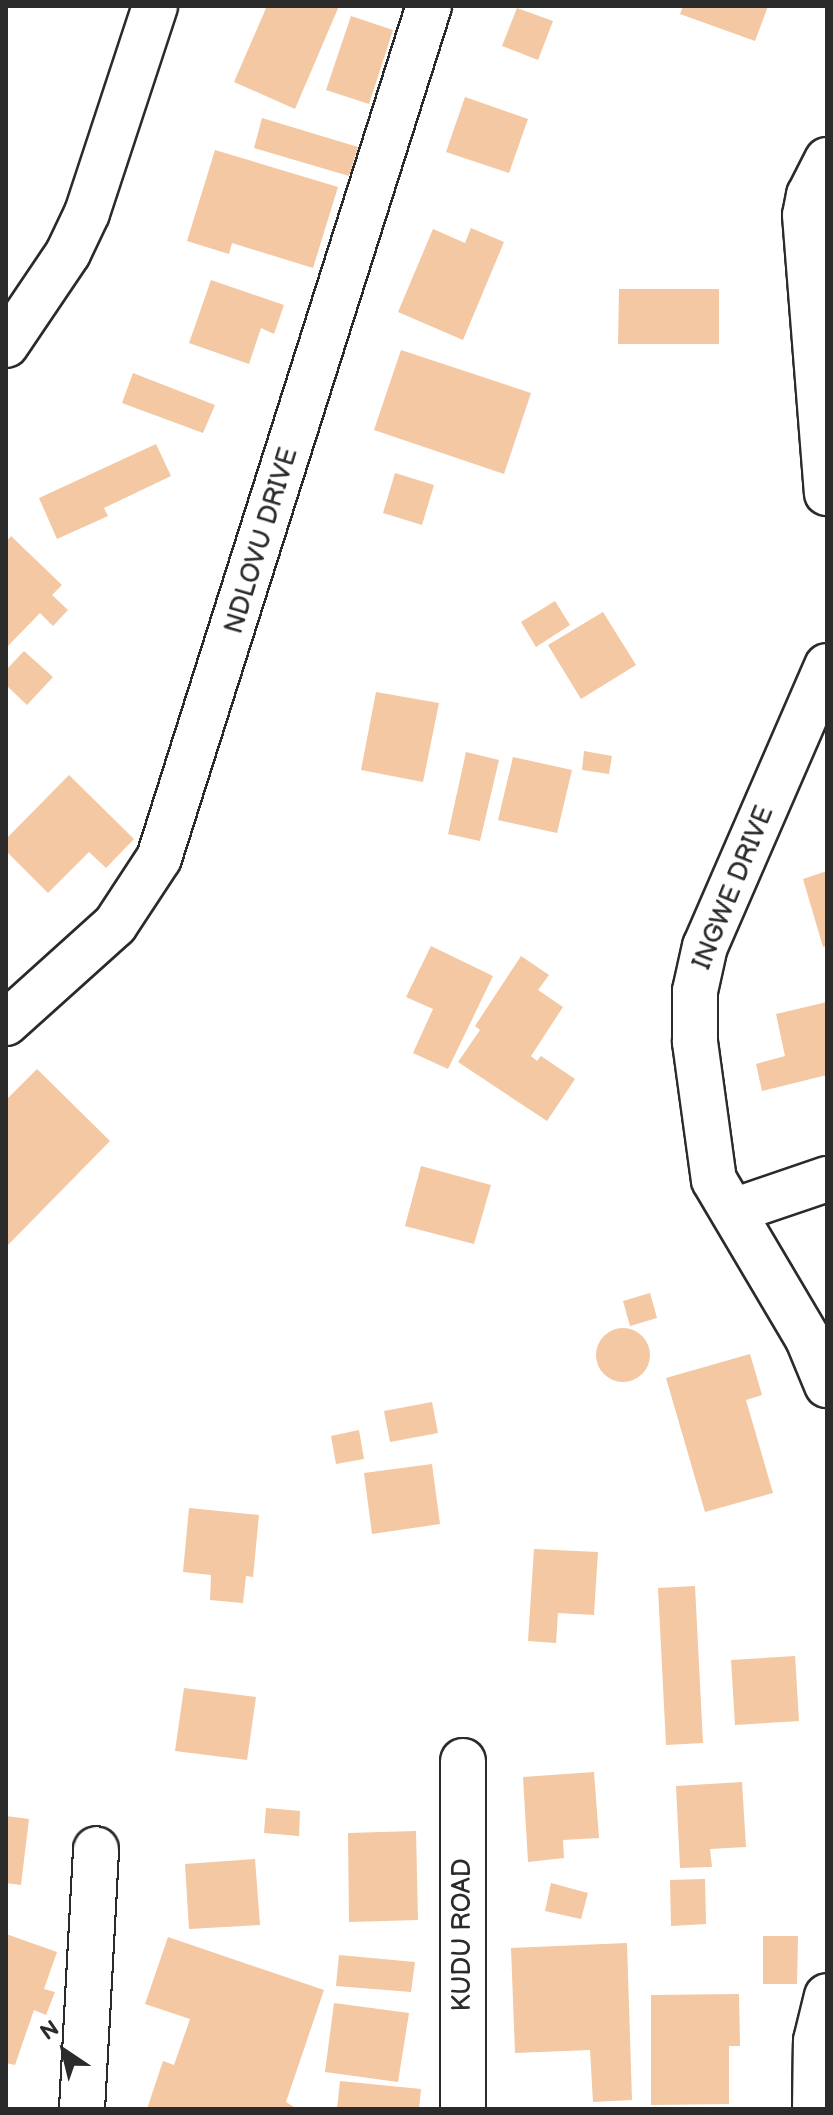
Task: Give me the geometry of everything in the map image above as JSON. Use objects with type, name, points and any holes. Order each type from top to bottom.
[{"type":"street","name":"NDLOVU DRIVE","points":[[6,1023],[115,925],[159,858],[429,6]]},
{"type":"street","points":[[6,345],[68,253],[87,213],[151,8]]},
{"type":"street","points":[[827,160],[809,195],[805,215],[827,493]]},
{"type":"street","name":"INGWE DRIVE","points":[[827,666],[705,946],[695,991],[695,1042],[714,1180],[808,1339],[827,1385]]},
{"type":"street","points":[[733,1211],[827,1179]]},
{"type":"street","name":"KUDU ROAD","points":[[463,1761],[463,2109]]},
{"type":"street","points":[[82,2109],[96,1849]]},
{"type":"street","points":[[815,2109],[816,2041],[827,1996]]},
{"type":"building","points":[[267,6],[339,6],[295,109],[234,82]]},
{"type":"building","points":[[683,6],[768,6],[755,41],[680,14]]},
{"type":"building","points":[[517,8],[553,21],[538,60],[502,46]]},
{"type":"building","points":[[351,16],[393,30],[369,104],[326,90]]},
{"type":"building","points":[[465,97],[528,119],[509,173],[446,152]]},
{"type":"building","points":[[262,118],[358,147],[349,176],[254,148]]},
{"type":"building","points":[[215,150],[338,187],[313,268],[232,243],[229,254],[187,241]]},
{"type":"building","points":[[471,228],[504,242],[463,340],[398,312],[433,229],[465,243]]},
{"type":"building","points":[[211,280],[284,305],[274,334],[261,328],[249,364],[189,343]]},
{"type":"building","points":[[619,289],[719,289],[719,344],[618,344]]},
{"type":"building","points":[[401,350],[531,393],[504,474],[374,430]]},
{"type":"building","points":[[133,373],[215,405],[203,433],[122,403]]},
{"type":"building","points":[[156,444],[171,476],[104,508],[108,516],[57,539],[39,498]]},
{"type":"building","points":[[395,473],[434,485],[422,525],[383,513]]},
{"type":"building","points":[[11,536],[62,585],[52,595],[68,610],[53,626],[40,613],[6,648],[6,542]]},
{"type":"building","points":[[555,601],[570,625],[536,647],[521,622]]},
{"type":"building","points":[[603,612],[636,665],[581,699],[548,645]]},
{"type":"building","points":[[24,651],[53,677],[27,705],[6,685],[6,670]]},
{"type":"building","points":[[376,692],[439,703],[423,782],[361,770]]},
{"type":"building","points":[[584,751],[612,756],[609,774],[582,770]]},
{"type":"building","points":[[466,752],[499,760],[480,841],[448,834]]},
{"type":"building","points":[[513,757],[572,770],[557,833],[498,820]]},
{"type":"building","points":[[69,775],[134,839],[106,868],[89,852],[48,893],[6,851],[6,839]]},
{"type":"building","points":[[827,871],[827,946],[823,947],[803,879]]},
{"type":"building","points":[[431,946],[493,976],[448,1069],[413,1053],[433,1009],[406,997]]},
{"type":"building","points":[[521,956],[549,975],[538,990],[563,1007],[531,1056],[537,1061],[541,1056],[575,1079],[547,1121],[458,1062],[480,1030],[475,1026]]},
{"type":"building","points":[[827,1002],[827,1075],[762,1091],[756,1064],[785,1056],[776,1014]]},
{"type":"building","points":[[37,1069],[110,1141],[6,1247],[6,1100]]},
{"type":"building","points":[[421,1166],[491,1185],[474,1244],[405,1226]]},
{"type":"building","points":[[650,1293],[657,1318],[630,1326],[623,1301]]},
{"type":"building","points":[[623,1328],[642,1336],[650,1355],[642,1374],[623,1382],[604,1374],[596,1355],[604,1336]]},
{"type":"building","points":[[750,1354],[762,1395],[746,1400],[773,1493],[705,1512],[666,1378]]},
{"type":"building","points":[[432,1402],[438,1433],[390,1442],[384,1411]]},
{"type":"building","points":[[359,1430],[364,1459],[336,1464],[331,1436]]},
{"type":"building","points":[[432,1464],[440,1524],[372,1534],[364,1473]]},
{"type":"building","points":[[189,1508],[259,1515],[253,1577],[246,1576],[243,1603],[210,1600],[211,1575],[183,1572]]},
{"type":"building","points":[[534,1549],[598,1552],[594,1615],[558,1613],[556,1643],[528,1641]]},
{"type":"building","points":[[695,1586],[703,1743],[666,1745],[658,1588]]},
{"type":"building","points":[[795,1656],[799,1721],[735,1725],[731,1660]]},
{"type":"building","points":[[184,1688],[256,1697],[247,1760],[175,1751]]},
{"type":"building","points":[[594,1772],[599,1838],[563,1840],[564,1858],[528,1862],[523,1777]]},
{"type":"building","points":[[742,1782],[746,1847],[710,1849],[712,1867],[680,1868],[676,1786]]},
{"type":"building","points":[[266,1808],[300,1811],[299,1836],[264,1833]]},
{"type":"building","points":[[6,1816],[29,1819],[21,1885],[6,1883]]},
{"type":"building","points":[[416,1831],[418,1920],[349,1922],[348,1833]]},
{"type":"building","points":[[255,1859],[260,1925],[189,1929],[185,1864]]},
{"type":"building","points":[[705,1879],[706,1924],[671,1926],[670,1880]]},
{"type":"building","points":[[551,1883],[588,1893],[581,1919],[545,1911]]},
{"type":"building","points":[[6,1934],[57,1952],[44,1989],[55,1992],[46,2015],[34,2010],[15,2065],[6,2063]]},
{"type":"building","points":[[763,1936],[798,1936],[797,1984],[763,1984]]},
{"type":"building","points":[[168,1937],[324,1990],[286,2102],[297,2109],[147,2109],[163,2061],[174,2065],[190,2019],[145,2004]]},
{"type":"building","points":[[627,1943],[632,2100],[593,2102],[590,2050],[515,2053],[511,1948]]},
{"type":"building","points":[[339,1955],[415,1962],[411,1992],[336,1986]]},
{"type":"building","points":[[739,1994],[740,2046],[729,2046],[729,2104],[651,2105],[651,1995]]},
{"type":"building","points":[[334,2003],[409,2013],[398,2082],[325,2072]]},
{"type":"building","points":[[340,2081],[421,2089],[419,2109],[337,2109]]}]
